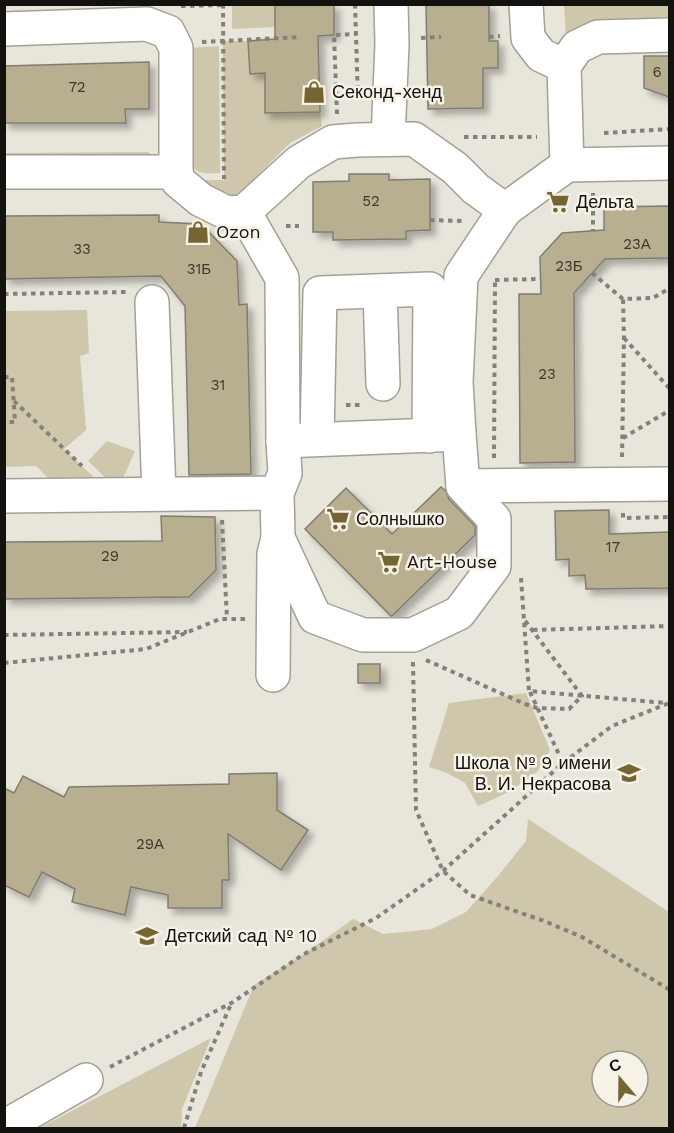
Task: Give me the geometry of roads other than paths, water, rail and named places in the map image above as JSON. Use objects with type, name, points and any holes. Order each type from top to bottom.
[{"type":"street","points":[[373,139],[392,44],[391,4]]},
{"type":"street","points":[[526,4],[528,38],[541,56],[564,66]]},
{"type":"street","points":[[4,29],[147,24],[168,32],[176,48],[176,172],[178,181],[201,200],[227,213],[244,212],[299,162],[333,142],[373,139],[414,139],[455,168],[476,189],[505,210]]},
{"type":"street","points":[[567,165],[564,66],[577,47],[598,37],[669,35]]},
{"type":"street","points":[[444,435],[456,382],[461,276],[505,210],[567,165],[669,163]]},
{"type":"street","points":[[4,172],[176,172]]},
{"type":"street","points":[[244,212],[282,278],[285,473],[277,493],[278,537],[274,554],[273,675]]},
{"type":"street","points":[[278,537],[315,617],[363,635],[413,635],[459,613],[494,566],[494,519],[479,486],[444,435],[430,289],[320,293],[317,440]]},
{"type":"street","points":[[380,291],[383,384]]},
{"type":"street","points":[[152,302],[159,494]]},
{"type":"street","points":[[283,441],[444,435]]},
{"type":"street","points":[[479,486],[669,484]]},
{"type":"street","points":[[4,496],[277,493]]},
{"type":"street","points":[[4,1127],[86,1080]]},
{"type":"place","name":"Секонд-хенд","points":[[314,92]]},
{"type":"place","name":"Дельта","points":[[558,202]]},
{"type":"place","name":"Ozon","points":[[198,232]]},
{"type":"place","name":"Солнышко","points":[[338,519]]},
{"type":"place","name":"Art-House","points":[[389,562]]},
{"type":"place","name":"Школа № 9 имени В. И. Некрасова","points":[[629,773]]},
{"type":"place","name":"Детский сад № 10","points":[[147,936]]}]
